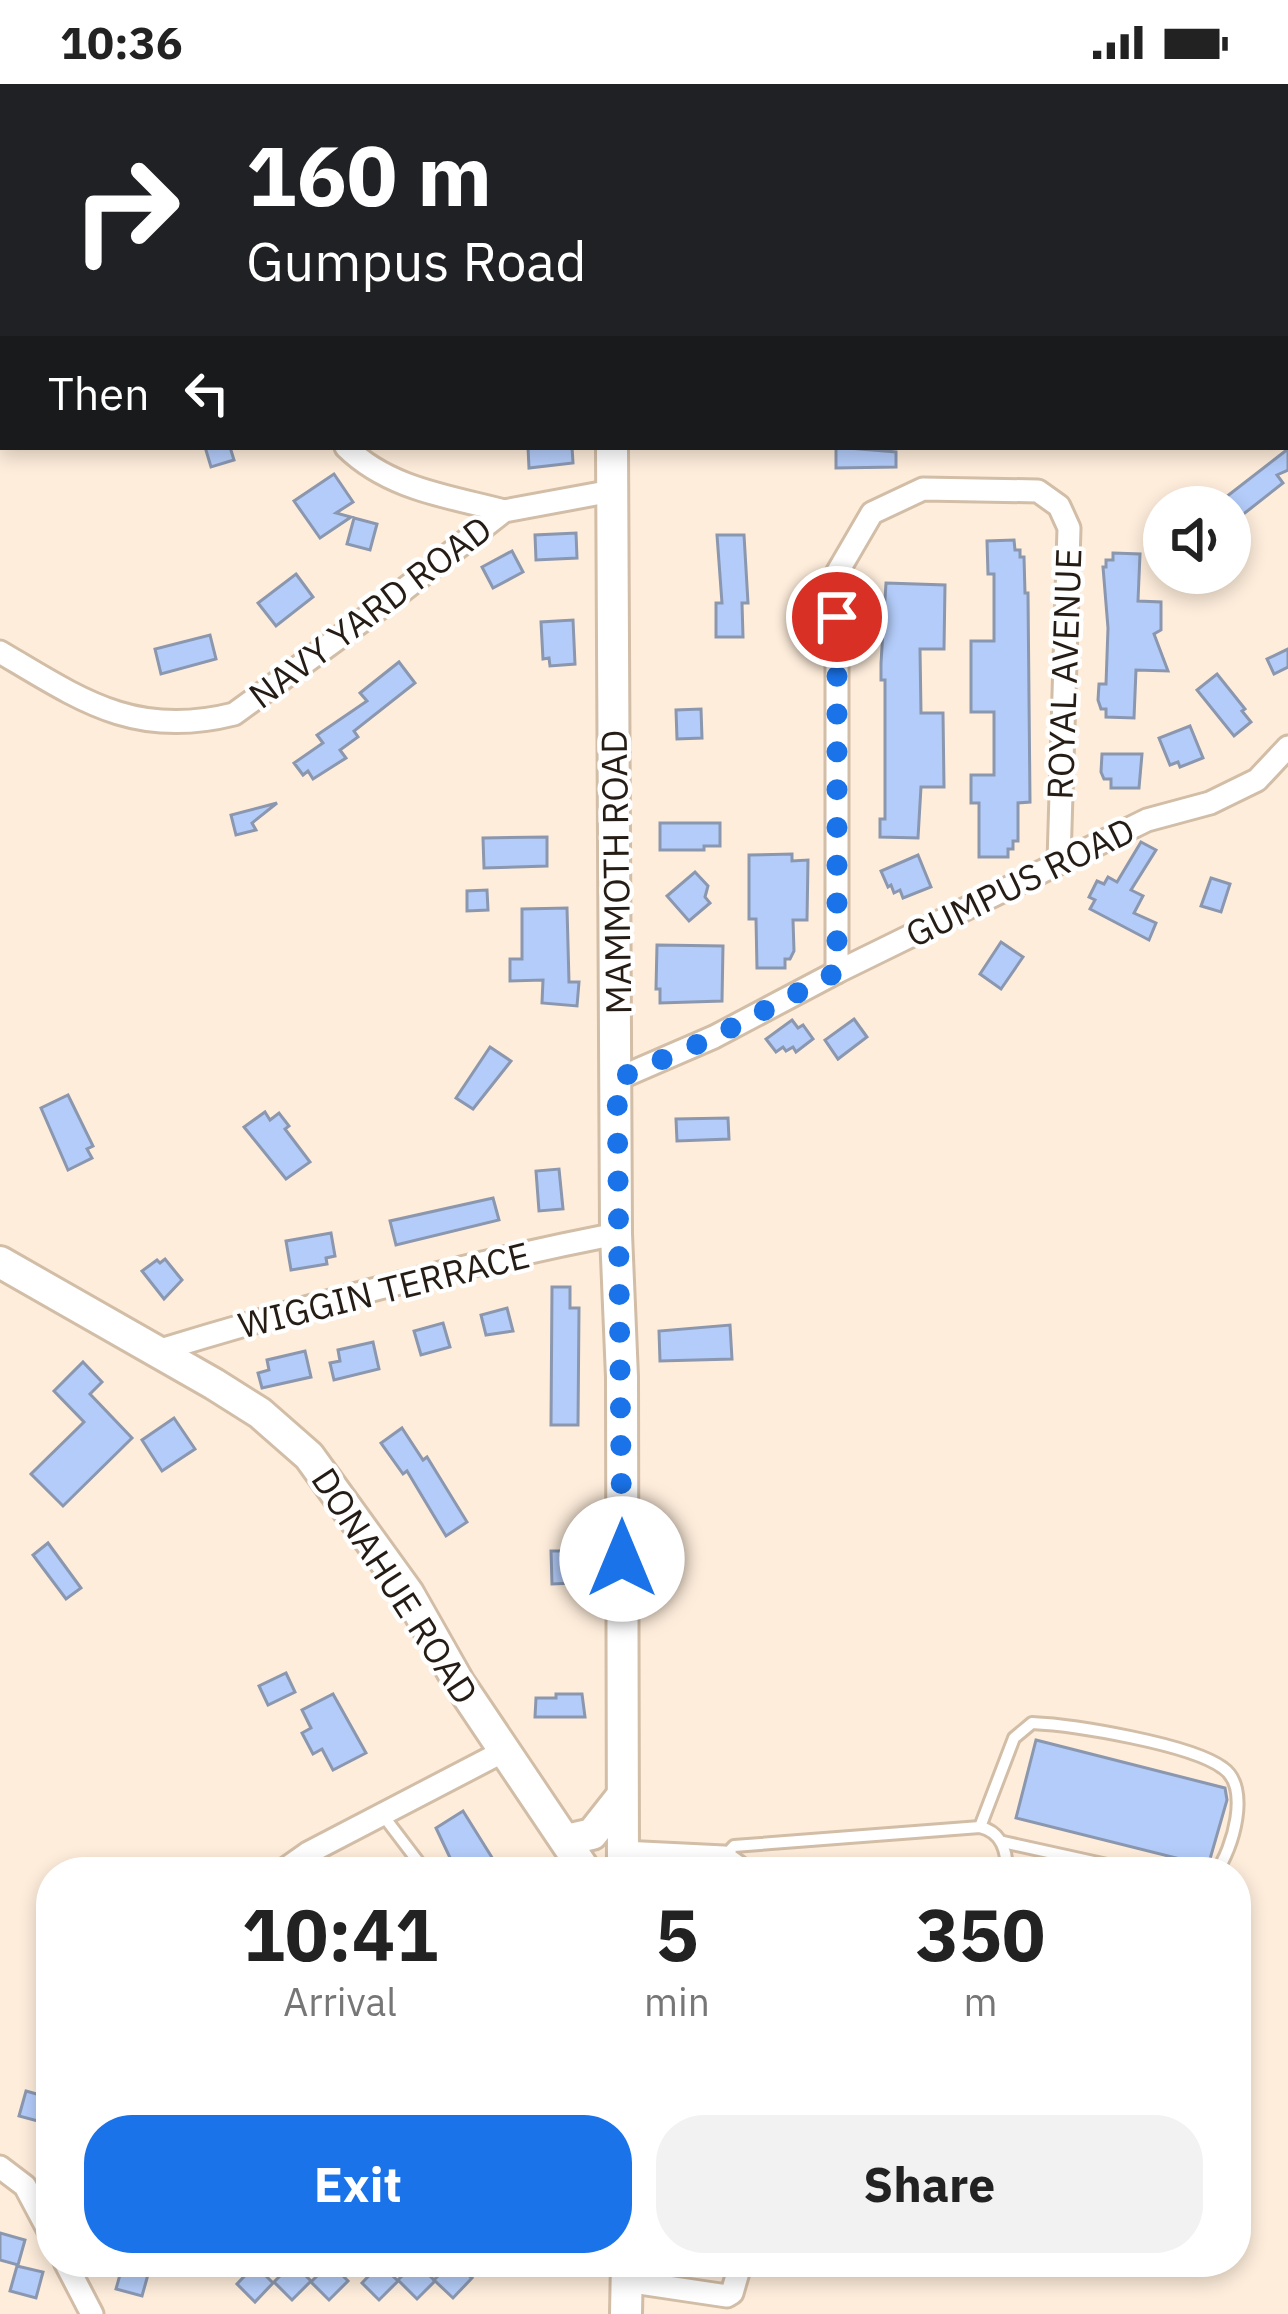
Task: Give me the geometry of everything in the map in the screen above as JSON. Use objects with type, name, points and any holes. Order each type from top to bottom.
[{"type":"main road","name":"MAMMOTH ROAD","points":[[612,450],[622,1857]]},
{"type":"main road","name":"DONAHUE ROAD","points":[[0,1262],[260,1414],[309,1456],[409,1593],[504,1751],[577,1857]]},
{"type":"main road","points":[[566,1840],[592,1834],[622,1796]]},
{"type":"main road","points":[[626,2314],[627,2277]]},
{"type":"street","points":[[349,450],[368,469],[403,485],[503,511]]},
{"type":"street","name":"ROYAL AVENUE","points":[[837,972],[837,573],[872,513],[923,489],[1038,491],[1059,506],[1069,528],[1059,861]]},
{"type":"street","name":"NAVY YARD ROAD","points":[[0,652],[119,716],[156,722],[234,714],[503,511],[612,491]]},
{"type":"street","name":"GUMPUS ROAD","points":[[617,1079],[714,1037],[1059,861],[1147,820],[1210,803],[1257,780],[1288,748]]},
{"type":"street","name":"WIGGIN TERRACE","points":[[154,1352],[411,1279],[616,1234]]},
{"type":"street","points":[[302,1857],[504,1751]]},
{"type":"street","points":[[0,2167],[25,2186],[36,2207]]},
{"type":"street","points":[[73,2277],[92,2314]]},
{"type":"street","points":[[651,2277],[727,2296],[737,2277]]},
{"type":"lane","points":[[980,1827],[1014,1738],[1032,1724],[1069,1725],[1172,1749],[1226,1769],[1234,1780],[1237,1808],[1224,1857]]},
{"type":"lane","points":[[382,1814],[415,1857]]},
{"type":"lane","points":[[724,1857],[734,1846],[980,1827],[991,1829],[1003,1842],[1071,1857]]},
{"type":"lane","points":[[1003,1842],[1005,1857]]},
{"type":"building","points":[[206,450],[231,450],[234,460],[211,467]]},
{"type":"building","points":[[528,450],[572,450],[573,463],[529,468]]},
{"type":"building","points":[[836,450],[896,452],[896,467],[836,468]]},
{"type":"building","points":[[1288,450],[1288,470],[1277,475],[1283,483],[1251,508],[1251,486],[1240,486]]},
{"type":"building","points":[[334,474],[353,502],[336,513],[351,517],[320,538],[294,501]]},
{"type":"building","points":[[354,518],[377,524],[370,550],[347,544]]},
{"type":"building","points":[[576,533],[577,558],[536,560],[535,535]]},
{"type":"building","points":[[717,535],[744,535],[748,603],[742,603],[743,637],[716,637],[716,603],[722,603]]},
{"type":"building","points":[[1014,540],[1015,550],[1024,557],[1028,593],[1030,802],[1018,803],[1018,841],[1008,849],[1008,857],[979,857],[979,803],[971,803],[971,775],[994,775],[994,712],[971,712],[971,641],[994,641],[994,574],[988,574],[987,541]]},
{"type":"building","points":[[512,551],[523,572],[493,588],[482,567]]},
{"type":"building","points":[[1113,553],[1140,554],[1138,601],[1161,602],[1161,630],[1154,634],[1168,671],[1136,670],[1134,718],[1106,717],[1098,700],[1099,684],[1106,684],[1103,567],[1106,560],[1113,560]]},
{"type":"building","points":[[296,574],[313,597],[276,626],[258,603]]},
{"type":"building","points":[[886,583],[945,585],[944,649],[920,649],[921,713],[943,713],[944,787],[921,787],[918,838],[880,837],[880,819],[885,819],[881,663]]},
{"type":"building","points":[[573,620],[575,664],[550,666],[549,658],[543,659],[541,622]]},
{"type":"building","points":[[210,635],[216,659],[161,674],[155,649]]},
{"type":"building","points":[[1288,649],[1288,667],[1274,674],[1267,659]]},
{"type":"building","points":[[399,662],[415,683],[354,731],[358,737],[340,750],[346,758],[313,779],[308,771],[303,775],[294,763],[323,743],[317,735],[367,701],[360,693]]},
{"type":"building","points":[[1217,674],[1251,722],[1234,736],[1197,690]]},
{"type":"building","points":[[701,709],[702,738],[677,739],[676,710]]},
{"type":"building","points":[[1190,726],[1203,758],[1180,767],[1178,762],[1170,765],[1159,738]]},
{"type":"building","points":[[1102,754],[1142,754],[1139,788],[1111,788],[1111,779],[1104,779],[1101,772]]},
{"type":"building","points":[[277,803],[252,823],[256,830],[236,835],[231,815]]},
{"type":"building","points":[[660,823],[720,823],[720,846],[660,850]]},
{"type":"building","points":[[547,837],[547,866],[484,868],[483,838]]},
{"type":"building","points":[[1141,842],[1156,850],[1131,890],[1143,896],[1134,913],[1156,923],[1149,940],[1090,909],[1095,900],[1089,897],[1097,881],[1104,884],[1108,877],[1117,882]]},
{"type":"building","points":[[792,854],[792,861],[808,860],[807,920],[793,920],[794,951],[785,959],[785,968],[757,968],[756,919],[749,919],[749,855]]},
{"type":"building","points":[[918,855],[931,887],[903,898],[900,890],[894,893],[888,887],[881,871]]},
{"type":"building","points":[[695,872],[708,886],[705,897],[710,903],[689,921],[667,896]]},
{"type":"building","points":[[1211,878],[1230,884],[1221,912],[1201,906]]},
{"type":"building","points":[[487,890],[488,910],[467,911],[467,891]]},
{"type":"building","points":[[567,908],[569,982],[579,982],[577,1006],[542,1003],[543,980],[510,981],[510,959],[522,959],[522,909]]},
{"type":"building","points":[[1001,942],[1023,957],[1001,989],[980,974]]},
{"type":"building","points":[[657,945],[723,946],[722,1001],[660,1003]]},
{"type":"building","points":[[854,1019],[867,1037],[838,1059],[825,1040]]},
{"type":"building","points":[[792,1020],[798,1028],[803,1025],[813,1039],[796,1052],[783,1047],[776,1052],[766,1039]]},
{"type":"building","points":[[490,1047],[511,1061],[473,1109],[456,1098]]},
{"type":"building","points":[[68,1095],[93,1146],[87,1149],[92,1158],[68,1170],[41,1108]]},
{"type":"building","points":[[265,1112],[270,1120],[279,1113],[310,1162],[286,1179],[244,1127]]},
{"type":"building","points":[[728,1118],[729,1139],[677,1141],[676,1119]]},
{"type":"building","points":[[559,1169],[563,1209],[539,1211],[536,1171]]},
{"type":"building","points":[[493,1198],[499,1220],[396,1245],[390,1221]]},
{"type":"building","points":[[331,1233],[335,1256],[326,1258],[327,1264],[291,1270],[286,1241]]},
{"type":"building","points":[[165,1259],[182,1280],[164,1299],[142,1271]]},
{"type":"building","points":[[552,1287],[570,1287],[570,1308],[579,1308],[578,1425],[551,1425]]},
{"type":"building","points":[[507,1308],[513,1331],[486,1335],[481,1315]]},
{"type":"building","points":[[443,1323],[450,1347],[421,1355],[414,1331]]},
{"type":"building","points":[[730,1325],[732,1359],[660,1361],[659,1331]]},
{"type":"building","points":[[373,1342],[379,1369],[334,1380],[330,1363],[340,1361],[338,1350]]},
{"type":"building","points":[[305,1351],[311,1377],[262,1388],[258,1373],[269,1370],[267,1360]]},
{"type":"building","points":[[83,1362],[102,1382],[90,1394],[132,1438],[63,1506],[31,1474],[84,1422],[54,1391]]},
{"type":"building","points":[[174,1418],[195,1449],[162,1471],[142,1440]]},
{"type":"building","points":[[402,1428],[423,1460],[427,1457],[467,1522],[446,1536],[407,1471],[403,1474],[381,1443]]},
{"type":"building","points":[[48,1543],[81,1588],[66,1599],[33,1555]]},
{"type":"building","points":[[551,1551],[576,1551],[575,1583],[552,1584]]},
{"type":"building","points":[[286,1673],[295,1692],[268,1705],[259,1686]]},
{"type":"building","points":[[333,1694],[366,1753],[333,1770],[322,1749],[313,1754],[302,1733],[311,1728],[302,1710]]},
{"type":"building","points":[[556,1694],[582,1694],[585,1717],[535,1717],[536,1698],[556,1698]]},
{"type":"building","points":[[1036,1740],[1225,1788],[1227,1800],[1211,1857],[1172,1857],[1016,1818]]},
{"type":"building","points":[[463,1811],[492,1857],[450,1857],[436,1828]]},
{"type":"building","points":[[26,2091],[36,2094],[36,2121],[19,2116]]},
{"type":"building","points":[[0,2233],[25,2240],[18,2265],[0,2260]]},
{"type":"building","points":[[17,2266],[36,2270],[36,2277],[42,2277],[36,2298],[10,2291]]},
{"type":"building","points":[[119,2277],[147,2277],[142,2296],[116,2289]]},
{"type":"building","points":[[244,2277],[267,2277],[273,2283],[255,2302],[237,2284]]},
{"type":"building","points":[[279,2277],[311,2281],[292,2300],[274,2282]]},
{"type":"building","points":[[316,2277],[348,2281],[329,2300],[311,2282]]},
{"type":"building","points":[[368,2277],[398,2281],[379,2300],[362,2283]]},
{"type":"building","points":[[431,2277],[435,2281],[417,2299],[398,2280]]},
{"type":"building","points":[[437,2277],[472,2278],[453,2298],[434,2280]]},
{"type":"route","points":[[622,1559],[617,1079],[714,1037],[837,972],[837,617]]}]
